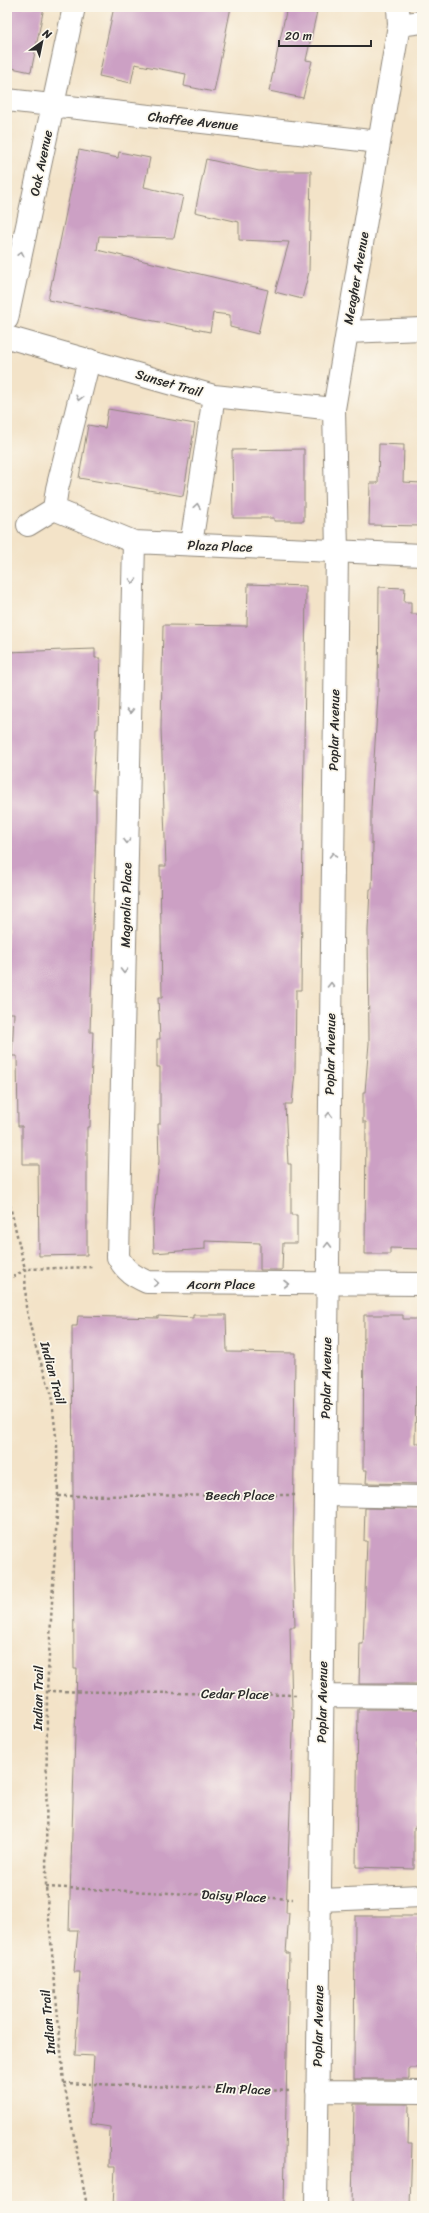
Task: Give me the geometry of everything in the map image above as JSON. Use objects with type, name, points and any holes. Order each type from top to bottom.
[{"type":"street","name":"Oak Avenue","points":[[7,319],[74,7]]},
{"type":"street","points":[[399,16],[422,22]]},
{"type":"street","name":"Meagher Avenue","points":[[337,551],[334,410],[380,142],[399,16]]},
{"type":"street","name":"Chaffee Avenue","points":[[7,100],[380,142]]},
{"type":"street","points":[[347,332],[422,329],[422,325]]},
{"type":"street","name":"Sunset Trail","points":[[7,337],[214,396],[334,410]]},
{"type":"street","points":[[28,525],[54,509],[57,489],[89,360]]},
{"type":"street","points":[[191,544],[214,396]]},
{"type":"street","name":"Plaza Place","points":[[54,509],[134,542],[422,554]]},
{"type":"street","name":"Magnolia Place","points":[[122,1266],[118,1258],[118,1250],[134,542]]},
{"type":"street","name":"Poplar Avenue","points":[[316,2206],[337,551]]},
{"type":"street","name":"Acorn Place","points":[[122,1266],[131,1274],[147,1282],[422,1284]]},
{"type":"street","points":[[325,1495],[422,1497]]},
{"type":"street","points":[[322,1696],[422,1697]]},
{"type":"street","points":[[320,1900],[422,1896]]},
{"type":"street","points":[[317,2092],[422,2092]]},
{"type":"path","name":"Indian Trail","points":[[7,1193],[25,1269],[26,1307],[34,1342],[51,1393],[57,1445],[58,1496],[47,1691],[46,1887],[64,2083],[87,2206]]},
{"type":"path","points":[[7,1277],[16,1276],[25,1269],[122,1266]]},
{"type":"path","name":"Beech Place","points":[[58,1496],[325,1495]]},
{"type":"path","name":"Cedar Place","points":[[47,1691],[322,1696]]},
{"type":"path","name":"Daisy Place","points":[[46,1887],[320,1900]]},
{"type":"path","name":"Elm Place","points":[[64,2083],[317,2092]]},
{"type":"building","points":[[11,7],[44,7],[31,72],[7,67],[7,28]]},
{"type":"building","points":[[114,7],[231,7],[214,92],[184,86],[186,74],[135,64],[131,83],[99,76]]},
{"type":"building","points":[[287,7],[318,7],[306,60],[312,61],[303,98],[269,91]]},
{"type":"building","points":[[79,150],[118,158],[119,152],[150,158],[144,187],[183,196],[174,238],[99,236],[97,250],[268,290],[258,334],[230,327],[230,315],[213,313],[210,332],[48,300]]},
{"type":"building","points":[[206,159],[259,171],[311,171],[309,272],[302,299],[275,292],[289,242],[239,240],[239,222],[195,212]]},
{"type":"building","points":[[108,409],[195,424],[183,496],[79,478],[88,425],[105,428]]},
{"type":"building","points":[[379,444],[404,445],[403,482],[422,483],[422,526],[369,525],[370,483],[378,483]]},
{"type":"building","points":[[304,449],[304,521],[274,521],[274,518],[233,518],[232,450]]},
{"type":"building","points":[[248,584],[306,586],[301,990],[296,990],[295,1072],[292,1104],[285,1104],[288,1164],[291,1164],[291,1215],[297,1215],[297,1243],[283,1243],[282,1270],[260,1270],[260,1243],[205,1241],[205,1249],[154,1253],[153,1222],[159,1162],[158,1124],[160,1124],[160,1067],[157,1067],[157,1039],[160,1039],[158,998],[162,998],[160,866],[166,866],[161,728],[163,625],[247,626]]},
{"type":"building","points":[[379,587],[405,588],[404,602],[411,602],[411,614],[422,614],[420,1013],[422,1013],[422,1249],[390,1248],[390,1254],[365,1254],[366,1122],[363,1122],[363,1092],[365,1092],[369,1043],[368,931],[370,889],[372,889],[373,844],[371,843],[371,808],[378,695]]},
{"type":"building","points":[[95,649],[95,658],[100,658],[98,729],[96,729],[93,790],[96,790],[96,828],[90,1032],[93,1032],[90,1127],[87,1127],[87,1255],[39,1256],[38,1164],[22,1164],[22,1126],[18,1126],[17,1056],[12,1056],[14,1013],[7,1013],[7,652]]},
{"type":"building","points":[[193,1315],[226,1315],[227,1352],[295,1353],[293,1558],[295,1627],[290,1627],[292,1709],[294,1709],[286,1913],[289,1913],[286,1953],[289,1953],[284,2206],[113,2206],[115,2167],[109,2167],[110,2127],[90,2124],[94,2056],[75,2055],[80,1972],[74,1972],[78,1930],[69,1930],[77,1669],[74,1669],[72,1326],[77,1326],[78,1316],[158,1318],[158,1316],[193,1318]]},
{"type":"building","points":[[364,1315],[403,1315],[403,1319],[420,1319],[419,1362],[422,1362],[422,1386],[416,1387],[415,1443],[422,1443],[422,1484],[366,1483],[367,1470],[363,1470]]},
{"type":"building","points":[[365,1508],[422,1509],[422,1684],[359,1684],[360,1644],[363,1644],[367,1541],[364,1541]]},
{"type":"building","points":[[358,1709],[421,1709],[421,1740],[418,1740],[418,1828],[414,1827],[414,1869],[356,1867]]},
{"type":"building","points":[[355,1916],[418,1916],[421,1993],[419,2068],[409,2068],[409,2079],[354,2079]]},
{"type":"building","points":[[354,2104],[409,2104],[408,2144],[412,2144],[410,2206],[352,2206]]}]
